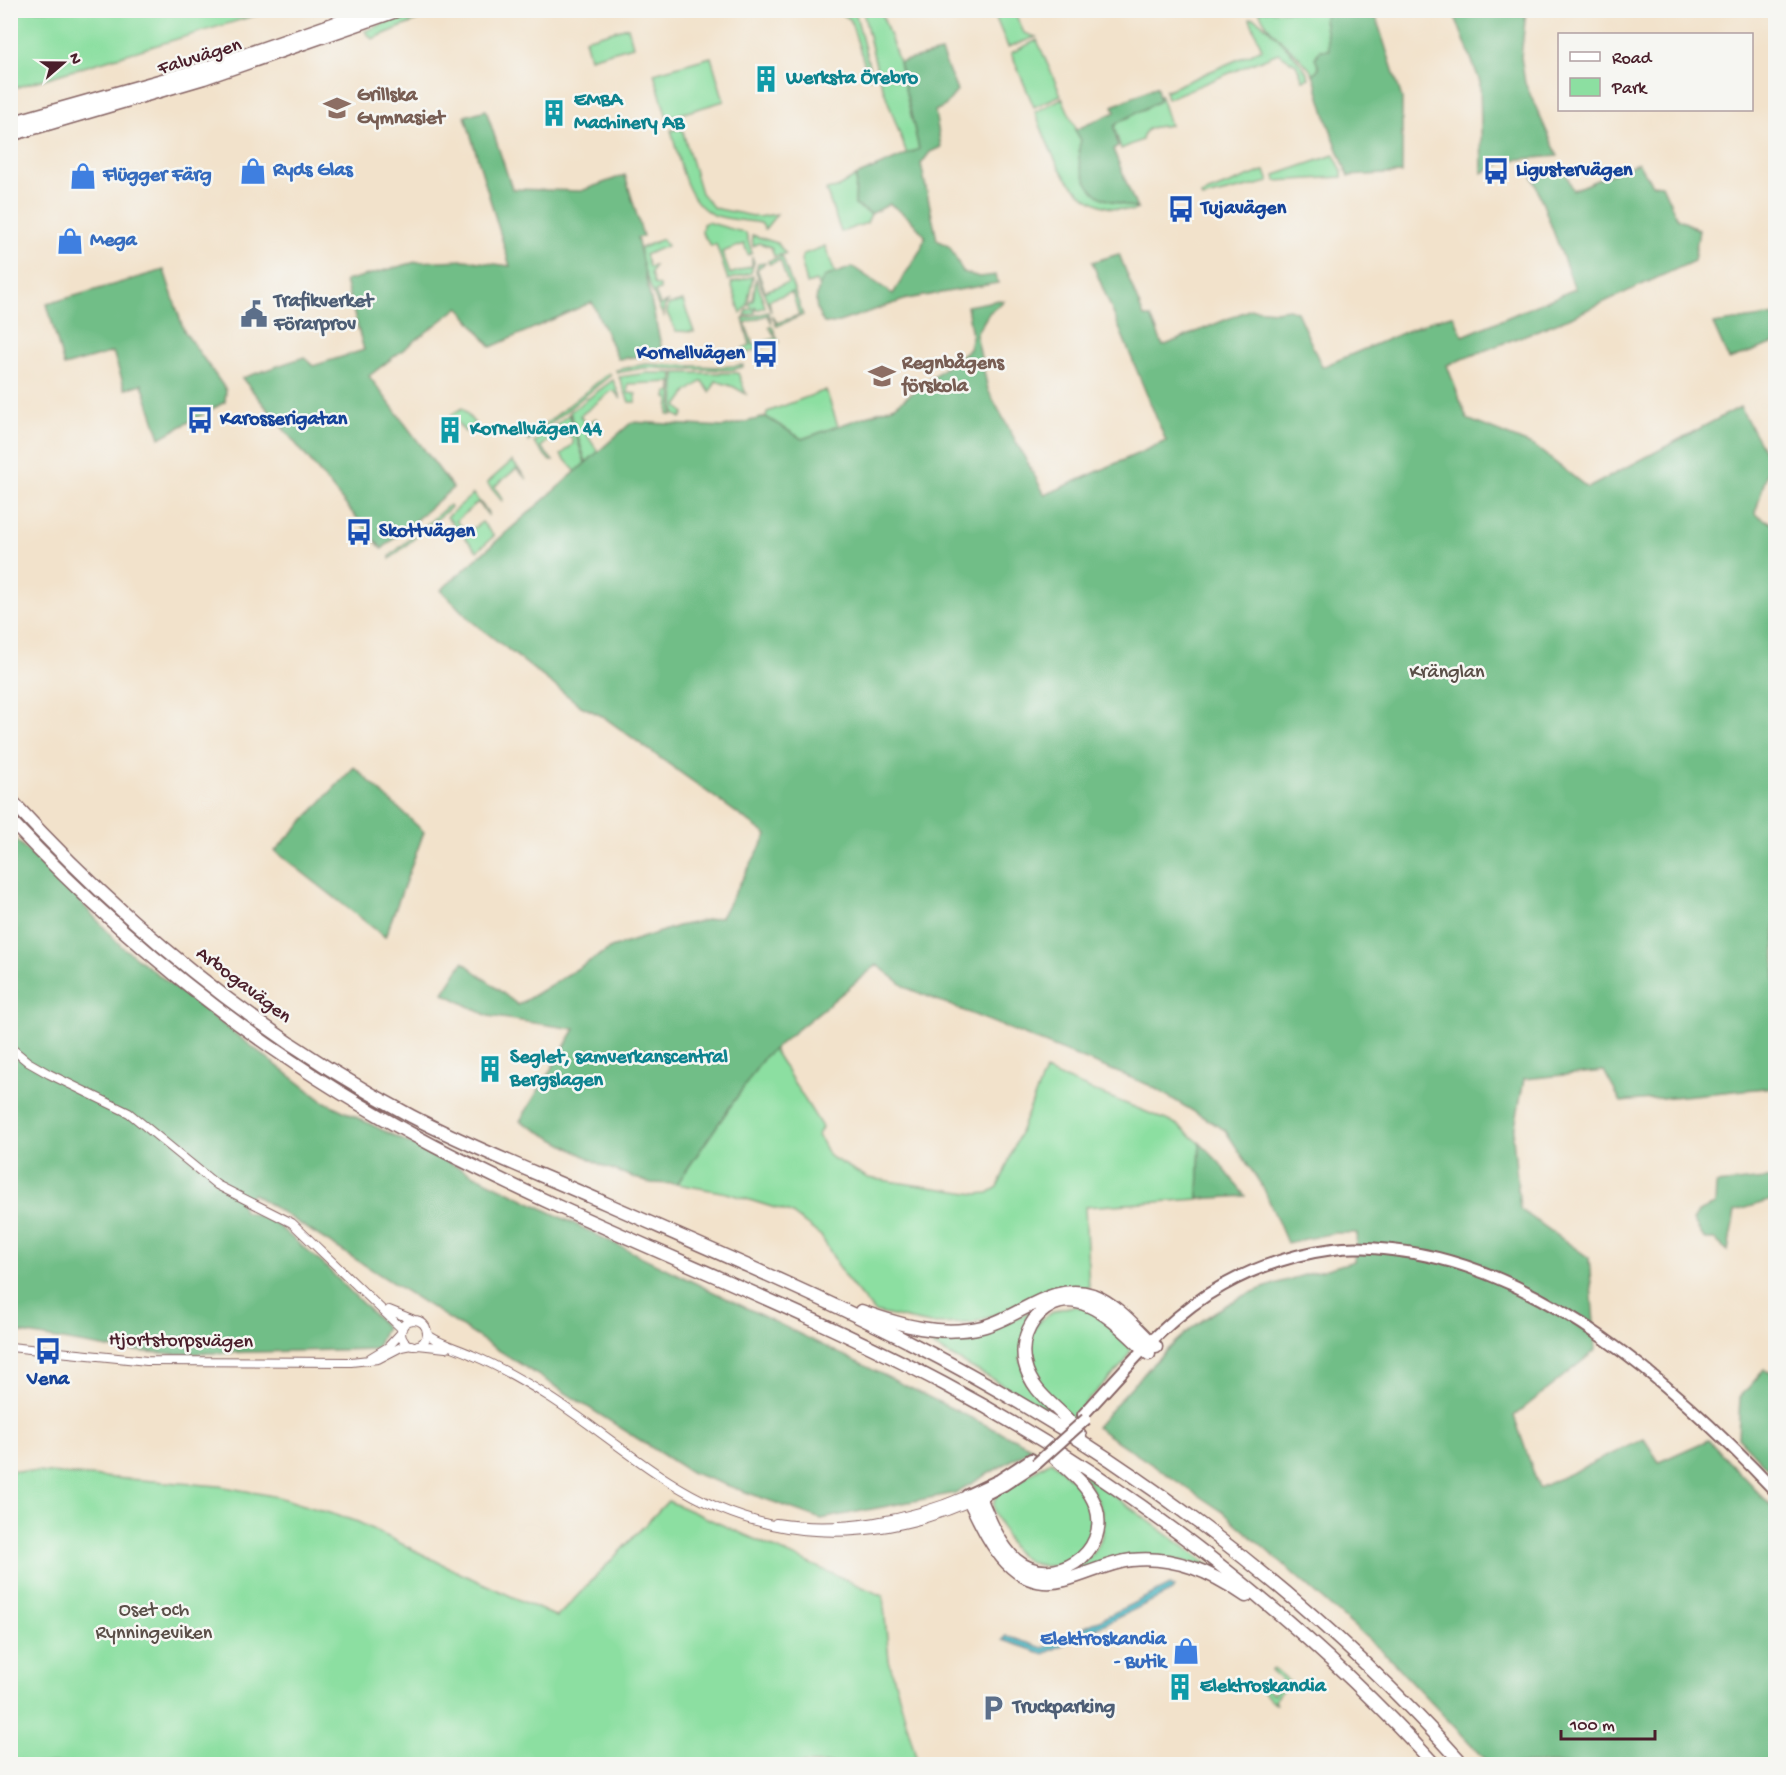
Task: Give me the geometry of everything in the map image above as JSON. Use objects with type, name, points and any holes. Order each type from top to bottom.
[{"type":"highway","name":"Faluvägen","points":[[10,135],[373,10]]},
{"type":"highway","name":"Faluvägen","points":[[10,123],[131,95],[250,63],[399,10]]},
{"type":"highway","name":"Arbogavägen","points":[[10,799],[64,858],[112,905],[177,961],[291,1045],[376,1097],[488,1154],[743,1265]]},
{"type":"highway","name":"Arbogavägen","points":[[10,820],[104,914],[206,1000],[332,1087],[463,1161],[864,1343],[952,1389],[1048,1445],[1156,1518],[1256,1595],[1344,1673],[1434,1764]]},
{"type":"highway","points":[[743,1265],[876,1316],[932,1330],[980,1328],[1008,1318],[1049,1296],[1067,1292],[1086,1293],[1110,1305],[1150,1348]]},
{"type":"highway","points":[[743,1265],[942,1359],[1084,1442],[1200,1523],[1296,1601],[1374,1672],[1463,1764]]},
{"type":"highway","points":[[1084,1442],[1076,1427],[1044,1398],[1029,1374],[1024,1345],[1030,1327],[1052,1307],[1080,1303],[1107,1315],[1150,1348]]},
{"type":"highway","points":[[974,1496],[1004,1544],[1024,1565],[1053,1572],[1080,1561],[1096,1536],[1096,1507],[1081,1482],[1053,1456],[1048,1445]]},
{"type":"highway","points":[[974,1496],[1001,1559],[1014,1572],[1031,1580],[1058,1581],[1122,1562],[1160,1560],[1198,1569],[1247,1597],[1256,1595]]},
{"type":"main road","points":[[974,1496],[1034,1461],[1084,1417],[1164,1334],[1205,1296],[1259,1268],[1334,1248],[1365,1247],[1431,1255],[1487,1274],[1543,1302],[1625,1356],[1700,1415],[1776,1492]]},
{"type":"street","points":[[10,1047],[28,1062],[49,1074],[129,1113],[217,1185],[292,1223],[372,1300],[401,1331],[404,1341],[415,1345],[463,1350]]},
{"type":"street","points":[[372,1300],[392,1312],[424,1324],[427,1334],[463,1350],[549,1396],[686,1492],[719,1508],[764,1525],[806,1532],[855,1531],[929,1517],[974,1496]]},
{"type":"street","points":[[368,1360],[388,1347],[406,1322],[414,1320]]},
{"type":"street","points":[[368,1360],[378,1359],[401,1347],[415,1345],[427,1334]]},
{"type":"street","name":"Hjortstorpsvägen","points":[[10,1347],[147,1361],[351,1362],[368,1360]]},
{"type":"green space","points":[[11,10],[270,10],[270,11],[11,89]]},
{"type":"green space","points":[[416,11],[440,11],[372,39],[365,31]]},
{"type":"green space","points":[[835,11],[855,11],[872,77],[869,78],[850,19]]},
{"type":"green space","points":[[863,11],[881,11],[899,62],[919,149],[907,154],[878,74]]},
{"type":"green space","points":[[993,11],[1014,11],[1024,33],[1036,37],[1008,47]]},
{"type":"green space","points":[[1259,11],[1329,11],[1324,19],[1329,50],[1320,50],[1315,58],[1319,68],[1313,74],[1270,28]]},
{"type":"green space","points":[[1329,11],[1374,11],[1402,98],[1402,173],[1348,176],[1313,74],[1319,68],[1315,58],[1320,50],[1329,50],[1324,18]]},
{"type":"green space","points":[[1453,11],[1526,11],[1521,57],[1525,83],[1558,156],[1509,160],[1482,173],[1480,82]]},
{"type":"green space","points":[[1253,18],[1284,45],[1301,64],[1309,78],[1303,80],[1296,64],[1278,53],[1167,99],[1165,91],[1262,49],[1250,19]]},
{"type":"green space","points":[[628,27],[633,46],[590,58],[585,39]]},
{"type":"green space","points":[[1037,40],[1061,95],[1034,107],[1011,53]]},
{"type":"green space","points":[[941,52],[957,91],[945,106],[935,111],[941,147],[930,152],[921,164],[937,240],[950,247],[963,272],[979,277],[996,275],[998,283],[907,299],[833,324],[824,323],[820,317],[816,300],[824,277],[853,267],[893,294],[921,249],[925,236],[909,218],[890,204],[871,214],[855,205],[856,176],[919,149],[899,62]]},
{"type":"green space","points":[[711,57],[724,101],[667,118],[654,73]]},
{"type":"green space","points":[[1157,86],[1159,101],[1117,123],[1114,127],[1118,146],[1113,149],[1137,209],[1105,199],[1092,189],[1080,164],[1081,140],[1075,130],[1115,112],[1113,106]]},
{"type":"green space","points":[[1160,94],[1170,125],[1149,129],[1142,140],[1121,149],[1114,127],[1117,123],[1159,101]]},
{"type":"green space","points":[[1062,98],[1081,140],[1123,203],[1137,209],[1133,211],[1101,205],[1087,198],[1066,178],[1052,153],[1035,112]]},
{"type":"green space","points":[[486,110],[512,189],[581,191],[625,175],[643,236],[637,238],[663,354],[618,359],[592,302],[491,347],[459,307],[369,376],[453,488],[382,549],[242,378],[304,357],[313,366],[364,350],[345,281],[416,262],[465,260],[510,266],[465,116]]},
{"type":"green space","points":[[682,129],[701,193],[714,208],[758,217],[777,214],[765,229],[761,223],[714,215],[696,200],[684,178],[671,130]]},
{"type":"green space","points":[[1334,155],[1342,171],[1342,177],[1276,181],[1275,175]]},
{"type":"green space","name":"Kränglan","points":[[1638,163],[1652,184],[1662,185],[1677,218],[1699,230],[1694,261],[1569,318],[1447,365],[1467,419],[1534,446],[1588,488],[1740,407],[1770,462],[1755,514],[1776,526],[1775,1087],[1621,1102],[1604,1071],[1524,1079],[1513,1137],[1520,1209],[1589,1258],[1596,1350],[1514,1416],[1539,1488],[1644,1439],[1659,1462],[1708,1440],[1775,1510],[1775,1764],[1490,1764],[1383,1652],[1223,1512],[1096,1427],[1168,1348],[1210,1315],[1258,1290],[1354,1261],[1357,1233],[1334,1233],[1287,1243],[1264,1189],[1225,1130],[1149,1085],[907,988],[877,965],[765,1056],[677,1184],[649,1183],[603,1166],[520,1121],[575,1029],[488,1016],[443,993],[463,962],[518,1005],[611,948],[678,926],[721,917],[767,835],[602,716],[581,706],[470,620],[441,590],[632,422],[724,427],[766,417],[802,439],[895,406],[969,349],[972,336],[967,306],[999,300],[1004,301],[989,313],[976,334],[988,390],[1045,495],[1166,441],[1092,262],[1119,254],[1144,317],[1151,317],[1163,346],[1251,309],[1276,311],[1289,309],[1297,312],[1322,367],[1433,320],[1453,315],[1463,336],[1575,289],[1532,175],[1563,166],[1573,190]]},
{"type":"green space","points":[[1263,171],[1269,182],[1202,198],[1201,195]]},
{"type":"green space","points":[[856,176],[855,205],[871,214],[867,223],[841,232],[826,190],[837,188]]},
{"type":"green space","points":[[707,222],[746,233],[752,253],[748,255],[744,244],[722,252],[730,274],[752,266],[752,257],[754,262],[751,273],[728,280],[716,244],[711,246],[702,233],[703,224]]},
{"type":"green space","points":[[752,235],[777,243],[786,254],[774,256],[771,247],[759,243],[753,246]]},
{"type":"green space","points":[[662,239],[667,246],[645,255],[649,267],[654,266],[651,273],[654,284],[660,286],[660,290],[655,292],[660,305],[668,302],[664,307],[664,316],[653,294],[637,250]]},
{"type":"green space","points":[[825,246],[835,273],[824,277],[819,288],[816,281],[807,284],[801,260],[804,254]]},
{"type":"green space","points":[[782,256],[803,315],[777,326],[772,315],[777,323],[799,315],[792,292],[769,300],[771,312],[756,271],[758,264],[766,263],[757,269],[765,291],[788,283],[780,260],[769,264],[768,261]]},
{"type":"green space","points":[[164,270],[184,331],[226,390],[225,402],[160,438],[142,384],[125,389],[113,352],[64,366],[47,304]]},
{"type":"green space","points":[[753,276],[747,306],[741,314],[731,283]]},
{"type":"green space","points":[[756,278],[765,307],[757,310],[755,306],[755,313],[745,316],[747,310],[753,309],[749,305],[751,300],[753,301]]},
{"type":"green space","points":[[683,301],[694,332],[676,331],[667,313],[668,305]]},
{"type":"green space","points":[[768,312],[772,323],[767,315],[745,323],[753,345],[776,338],[769,327],[772,326],[779,342],[741,355],[743,348],[750,345],[743,319]]},
{"type":"green space","points":[[1775,315],[1775,343],[1729,360],[1713,324]]},
{"type":"green space","points":[[645,364],[720,367],[743,365],[743,367],[731,370],[644,368],[617,373],[616,370]]},
{"type":"green space","points":[[609,373],[611,375],[528,442],[528,438]]},
{"type":"green space","points":[[647,373],[673,373],[672,415],[668,415],[669,399],[666,398],[667,392],[672,392],[671,382],[628,384],[628,393],[636,394],[636,402],[629,402],[619,377]]},
{"type":"green space","points":[[675,373],[738,373],[746,394],[716,381],[710,392],[702,381],[687,392],[677,406],[684,413],[681,418],[674,414]]},
{"type":"green space","points":[[613,380],[621,399],[613,390],[580,416],[587,425],[596,418],[598,420],[595,422],[598,425],[587,435],[598,452],[586,462],[570,412]]},
{"type":"green space","points":[[826,390],[838,426],[802,439],[766,417],[767,412]]},
{"type":"green space","points":[[462,408],[475,424],[465,432],[451,415]]},
{"type":"green space","points":[[569,414],[585,463],[576,472],[561,455],[573,444],[573,439],[563,428],[541,447],[553,461],[550,461],[534,443]]},
{"type":"green space","points":[[512,461],[527,479],[516,469],[494,487],[503,499],[502,501],[487,483]]},
{"type":"green space","points":[[473,494],[488,515],[478,502],[456,521],[468,532],[482,522],[494,536],[477,551],[447,517]]},
{"type":"green space","points":[[449,505],[451,507],[449,509],[390,559],[390,556]]},
{"type":"green space","points":[[354,767],[424,832],[385,937],[275,851]]},
{"type":"green space","points":[[10,834],[76,897],[121,946],[323,1101],[1033,1448],[955,1493],[821,1519],[690,1472],[253,1194],[240,1203],[244,1211],[272,1221],[323,1264],[386,1327],[376,1349],[176,1354],[120,1350],[11,1331]]},
{"type":"green space","points":[[773,1049],[822,1127],[818,1135],[829,1156],[868,1178],[976,1194],[988,1193],[998,1187],[1045,1071],[1176,1124],[1200,1143],[1198,1199],[1085,1207],[1089,1288],[1057,1288],[1013,1309],[972,1323],[930,1324],[874,1312],[845,1277],[821,1236],[791,1213],[727,1193],[677,1184],[765,1056]]},
{"type":"green space","points":[[1200,1143],[1219,1162],[1245,1196],[1198,1199]]},
{"type":"green space","points":[[1775,1178],[1775,1199],[1735,1211],[1728,1251],[1715,1240],[1705,1240],[1693,1221],[1698,1212],[1715,1205],[1716,1184]]},
{"type":"green space","points":[[1047,1303],[1020,1359],[1053,1413],[906,1331],[929,1334],[965,1334],[994,1327]]},
{"type":"green space","points":[[1074,1306],[1089,1309],[1130,1341],[1132,1347],[1125,1362],[1071,1418],[1039,1384],[1028,1357],[1028,1345],[1032,1333],[1047,1316]]},
{"type":"green space","points":[[1764,1370],[1775,1374],[1775,1476],[1738,1437],[1740,1397]]},
{"type":"green space","points":[[1051,1461],[1081,1490],[1088,1502],[1092,1519],[1090,1535],[1083,1549],[1072,1559],[1059,1565],[1044,1566],[1028,1561],[1014,1550],[993,1506],[998,1493]]},
{"type":"green space","name":"Oset och Rynningeviken","points":[[10,1470],[219,1486],[278,1497],[358,1522],[462,1574],[557,1617],[668,1501],[883,1596],[889,1660],[918,1764],[11,1764]]},
{"type":"green space","points":[[1080,1471],[1216,1570],[1178,1560],[1142,1558],[1106,1562],[1068,1572],[1084,1562],[1095,1550],[1101,1539],[1103,1526],[1102,1513],[1097,1500]]},
{"type":"green space","points":[[1274,1669],[1293,1685],[1291,1688],[1287,1684],[1274,1700],[1276,1705],[1258,1687],[1260,1684],[1273,1694],[1283,1682],[1271,1671]]},
{"type":"water","points":[[1170,1585],[1174,1587],[1172,1591],[1044,1654],[1003,1640],[1006,1636],[1043,1648]]},
{"type":"place","name":"Werksta Örebro","points":[[766,79]]},
{"type":"place","name":"Grillska Gymnasiet","points":[[337,108]]},
{"type":"place","name":"EMBA Machinery AB","points":[[554,113]]},
{"type":"place","name":"Ryds Glas","points":[[253,171]]},
{"type":"place","name":"Ligustervägen","points":[[1496,171]]},
{"type":"place","name":"Flügger Färg","points":[[83,176]]},
{"type":"place","name":"Tujavägen","points":[[1181,209]]},
{"type":"place","name":"Mega","points":[[70,241]]},
{"type":"place","name":"Trafikverket Förarprov","points":[[254,314]]},
{"type":"place","name":"Kornellvägen","points":[[765,354]]},
{"type":"place","name":"Regnbågens förskola","points":[[882,376]]},
{"type":"place","name":"Karosserigatan","points":[[200,420]]},
{"type":"place","name":"Kornellvägen 44","points":[[450,430]]},
{"type":"place","name":"Skottvägen","points":[[359,532]]},
{"type":"place","name":"Seglet, samverkanscentral Bergslagen","points":[[490,1069]]},
{"type":"place","name":"Vena","points":[[48,1351]]},
{"type":"place","name":"Elektroskandia - Butik","points":[[1186,1651]]},
{"type":"place","name":"Elektroskandia","points":[[1180,1687]]},
{"type":"place","name":"Truckparking","points":[[993,1708]]}]
